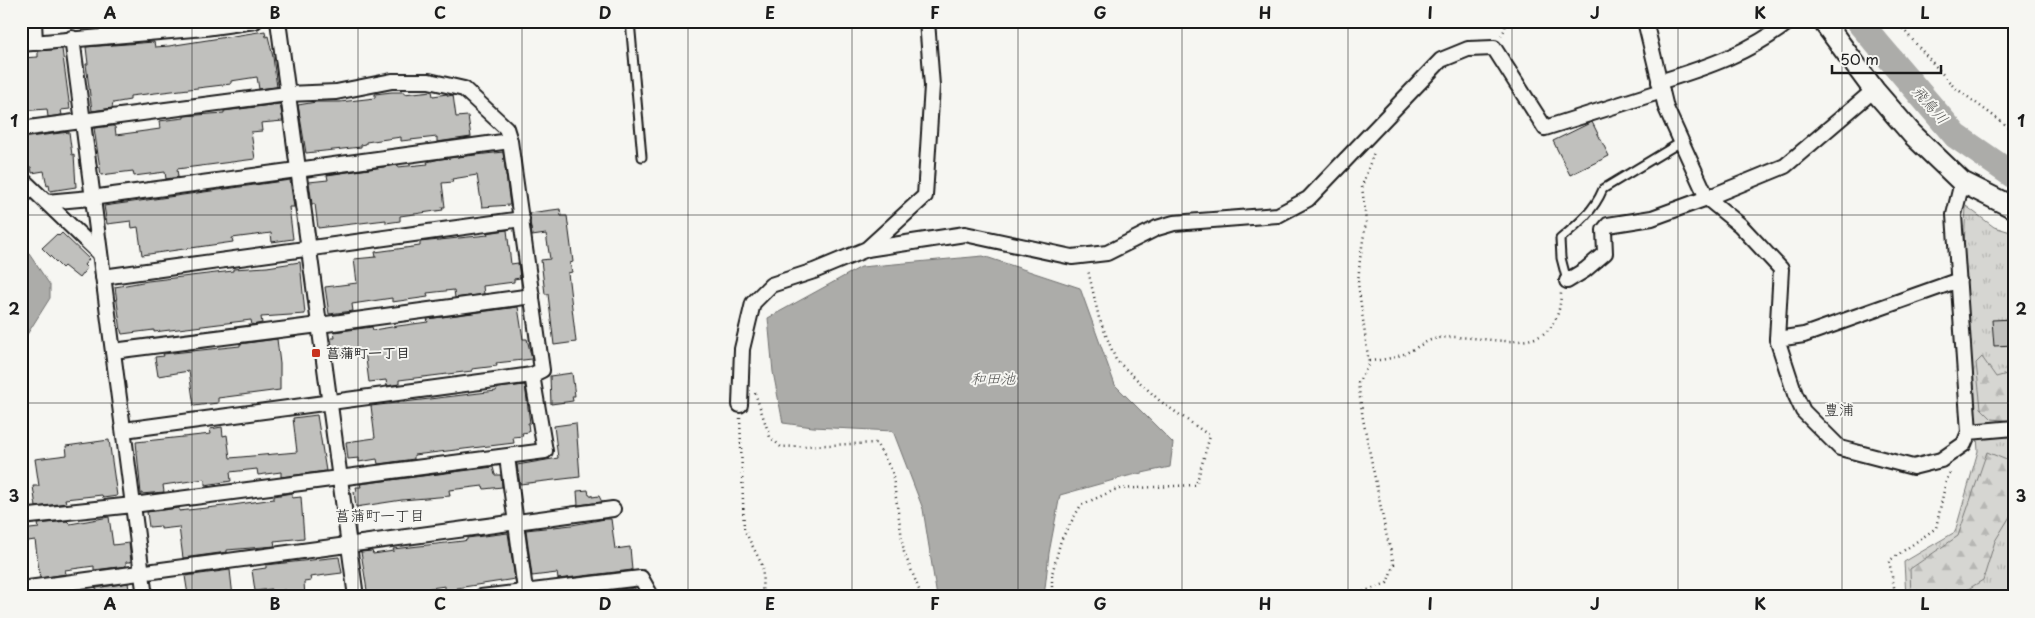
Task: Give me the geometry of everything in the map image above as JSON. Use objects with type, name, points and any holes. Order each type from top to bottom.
[{"type":"main road","points":[[1823,21],[1874,90],[1912,134],[1962,182],[2014,208]]},
{"type":"street","points":[[34,21],[28,43],[204,28],[256,21]]},
{"type":"street","points":[[278,21],[356,597]]},
{"type":"street","points":[[867,249],[925,196],[932,86],[927,21]]},
{"type":"street","points":[[1646,21],[1666,108],[1707,198],[1740,224],[1781,269],[1777,339],[1795,394],[1803,411],[1840,448],[1913,467],[1941,460],[1967,438],[2014,428]]},
{"type":"street","points":[[740,404],[742,349],[753,304],[771,285],[814,271],[867,249],[965,234],[1072,258],[1107,253],[1157,228],[1174,223],[1278,215],[1308,199],[1441,60],[1468,49],[1494,48],[1545,128],[1735,56],[1768,38],[1790,21]]},
{"type":"street","points":[[72,38],[91,198],[124,430],[145,597]]},
{"type":"street","points":[[21,129],[287,94],[336,92],[392,81],[429,82],[464,89],[506,128],[510,141],[522,219],[542,370],[532,375],[124,430]]},
{"type":"street","points":[[1567,281],[1585,270],[1605,252],[1604,230],[1608,225],[1652,218],[1785,166],[1874,90]]},
{"type":"street","points":[[46,202],[91,198],[510,141]]},
{"type":"street","points":[[21,178],[100,254]]},
{"type":"street","points":[[1962,182],[1954,215],[1967,438]]},
{"type":"street","points":[[103,278],[522,219]]},
{"type":"street","points":[[1777,339],[1804,335],[1959,280]]},
{"type":"street","points":[[113,351],[532,296]]},
{"type":"street","points":[[21,517],[133,505],[545,451],[532,375]]},
{"type":"street","points":[[507,457],[526,594]]},
{"type":"street","points":[[21,589],[613,510]]},
{"type":"street","points":[[481,597],[526,594],[641,578],[650,597]]},
{"type":"lane","points":[[630,21],[642,157]]},
{"type":"lane","points":[[1567,281],[1561,258],[1560,239],[1585,218],[1597,202],[1603,188],[1681,142]]},
{"type":"path","points":[[1896,21],[1953,86],[2014,131]]},
{"type":"path","points":[[1349,597],[1387,583],[1394,564],[1386,533],[1358,382],[1369,364],[1358,283],[1366,222],[1362,186],[1377,144]]},
{"type":"path","points":[[1052,597],[1052,574],[1061,540],[1081,506],[1117,489],[1196,485],[1210,436],[1160,400],[1116,360],[1099,318],[1085,256]]},
{"type":"path","points":[[1369,361],[1389,359],[1408,353],[1432,339],[1452,337],[1513,342],[1533,340],[1549,331],[1555,321],[1561,307],[1562,292],[1567,281]]},
{"type":"path","points":[[753,385],[770,437],[781,446],[876,443],[892,471],[904,552],[922,597]]},
{"type":"path","points":[[740,404],[744,529],[763,567],[762,597]]},
{"type":"path","points":[[1896,597],[1890,561],[1936,528],[1946,481],[1967,438]]},
{"type":"green space","points":[[1966,206],[1994,227],[2014,233],[2014,597],[1906,597],[1904,562],[1955,532],[1978,451],[1964,246]]},
{"type":"green space","points":[[1982,357],[1996,377],[2014,372],[2014,421],[1992,419],[1981,408],[1976,363]]},
{"type":"green space","points":[[1987,452],[2014,463],[2014,510],[1995,541],[1983,580],[1955,597],[1911,597],[1910,569],[1958,536]]},
{"type":"water","points":[[21,242],[50,285],[50,298],[21,344]]},
{"type":"water","name":"和田池","points":[[983,256],[1080,288],[1115,385],[1173,443],[1170,467],[1128,476],[1060,495],[1049,553],[1044,597],[937,597],[923,509],[893,431],[813,427],[783,423],[773,372],[768,318],[861,267]]},
{"type":"building","points":[[265,31],[273,57],[277,87],[259,89],[257,77],[231,81],[231,84],[130,96],[130,100],[113,103],[112,108],[92,111],[86,64],[88,64],[86,47],[154,42],[155,47],[169,46]]},
{"type":"building","points":[[62,49],[70,109],[61,110],[62,115],[48,117],[47,109],[21,111],[21,58],[38,57],[38,51]]},
{"type":"building","points":[[432,91],[433,96],[453,95],[456,117],[468,116],[471,137],[437,142],[437,137],[401,141],[401,137],[366,142],[361,147],[306,153],[298,105],[375,98],[375,94],[392,92],[404,92],[404,94]]},
{"type":"building","points":[[280,104],[283,121],[261,123],[262,131],[251,132],[255,159],[177,169],[178,177],[166,179],[165,172],[134,176],[133,171],[101,175],[94,128],[113,126],[115,127],[116,135],[160,129],[159,121],[184,118],[184,116],[224,113],[224,111]]},
{"type":"building","points":[[1592,122],[1609,156],[1570,175],[1553,141]]},
{"type":"building","points":[[69,132],[72,155],[74,154],[76,187],[50,191],[44,171],[32,173],[31,167],[28,167],[26,150],[21,150],[21,138]]},
{"type":"building","points":[[503,152],[510,205],[482,207],[477,175],[452,179],[453,182],[442,183],[445,207],[442,207],[443,210],[400,216],[400,221],[386,223],[386,220],[318,228],[315,204],[312,204],[309,182],[328,180],[327,175],[398,165],[398,167],[428,164],[427,162],[440,159]]},
{"type":"building","points":[[290,180],[294,207],[289,207],[293,239],[272,242],[271,233],[232,238],[233,242],[142,255],[138,227],[132,228],[131,221],[107,224],[104,206]]},
{"type":"building","points":[[560,209],[561,216],[567,216],[573,262],[570,263],[572,272],[568,273],[576,342],[554,345],[548,294],[545,294],[541,260],[550,259],[546,234],[532,236],[529,213]]},
{"type":"building","points":[[507,230],[511,264],[518,263],[519,270],[520,278],[514,279],[514,282],[483,286],[484,294],[455,298],[454,290],[427,293],[428,297],[392,302],[392,298],[352,304],[353,311],[329,314],[325,287],[357,283],[354,259],[376,257],[375,252],[420,246],[420,242],[488,235],[487,233]]},
{"type":"building","points":[[62,233],[89,259],[84,265],[87,268],[79,278],[64,266],[62,268],[42,248],[57,234],[59,236]]},
{"type":"building","points":[[300,262],[305,314],[261,317],[262,323],[252,325],[251,320],[122,334],[115,287],[148,281],[233,271],[233,269],[267,267]]},
{"type":"building","points":[[518,307],[523,339],[527,339],[532,359],[496,363],[497,366],[472,369],[472,371],[399,380],[399,384],[387,386],[386,380],[369,382],[365,351],[333,356],[331,338],[335,338],[334,332],[372,327],[373,330],[428,322],[427,319]]},
{"type":"building","points":[[2014,319],[2014,345],[1994,346],[1992,320]]},
{"type":"building","points":[[277,339],[280,364],[280,390],[218,398],[218,403],[194,406],[189,371],[158,376],[155,357],[164,356],[163,354],[240,346],[240,344]]},
{"type":"building","points":[[572,373],[575,396],[572,396],[573,401],[551,404],[550,376]]},
{"type":"building","points":[[525,385],[530,423],[528,423],[529,432],[522,433],[523,436],[513,437],[514,443],[414,455],[414,459],[378,464],[377,459],[359,462],[359,458],[348,459],[346,442],[375,438],[371,406],[496,391],[498,388]]},
{"type":"building","points":[[317,415],[326,471],[281,477],[281,472],[258,475],[257,469],[230,472],[231,481],[205,485],[205,479],[163,485],[164,492],[141,494],[136,442],[211,434],[210,429],[222,427],[223,436],[227,435],[230,458],[297,452],[293,418]]},
{"type":"building","points":[[576,423],[580,477],[520,484],[517,465],[558,458],[554,426]]},
{"type":"building","points":[[109,440],[117,496],[103,498],[102,495],[65,499],[66,503],[36,507],[33,486],[39,486],[35,459],[67,455],[66,446]]},
{"type":"building","points":[[493,467],[495,475],[501,475],[502,487],[484,489],[483,486],[449,490],[450,496],[402,500],[356,507],[354,492],[357,491],[356,487],[361,487],[360,484]]},
{"type":"building","points":[[588,490],[589,495],[592,495],[592,497],[599,496],[602,502],[578,505],[577,491]]},
{"type":"building","points":[[292,493],[292,498],[301,497],[304,538],[274,541],[275,546],[227,550],[227,552],[183,558],[179,527],[161,529],[161,526],[149,527],[147,512],[179,508],[179,511],[233,505],[274,499],[274,496]]},
{"type":"building","points":[[109,517],[113,545],[129,543],[131,562],[126,562],[126,566],[94,570],[94,566],[65,570],[66,574],[40,578],[35,540],[21,542],[21,530],[39,528],[38,524],[67,521],[70,524]]},
{"type":"building","points":[[611,519],[615,549],[630,547],[632,570],[558,579],[557,573],[532,576],[526,530]]},
{"type":"building","points":[[508,533],[515,579],[457,588],[458,591],[445,592],[445,586],[389,594],[389,597],[368,597],[361,552],[372,551],[373,554],[394,551],[393,549],[463,541],[467,540],[467,538]]},
{"type":"building","points":[[339,557],[342,573],[310,577],[311,581],[304,582],[305,597],[285,597],[285,590],[271,592],[271,589],[255,591],[252,570],[266,568],[266,565]]},
{"type":"building","points":[[230,570],[233,597],[199,597],[199,594],[188,595],[185,576]]},
{"type":"building","points":[[128,583],[130,595],[98,597],[96,588]]},
{"type":"building","points":[[635,588],[636,597],[560,597],[560,596]]},
{"type":"waterway","name":"飛鳥川","points":[[1858,21],[1956,136],[2014,176]]},
{"type":"place","name":"菖蒲町一丁目","points":[[316,353]]},
{"type":"district","name":"豊浦","points":[[1839,410]]},
{"type":"district","name":"菖蒲町一丁目","points":[[380,516]]}]
